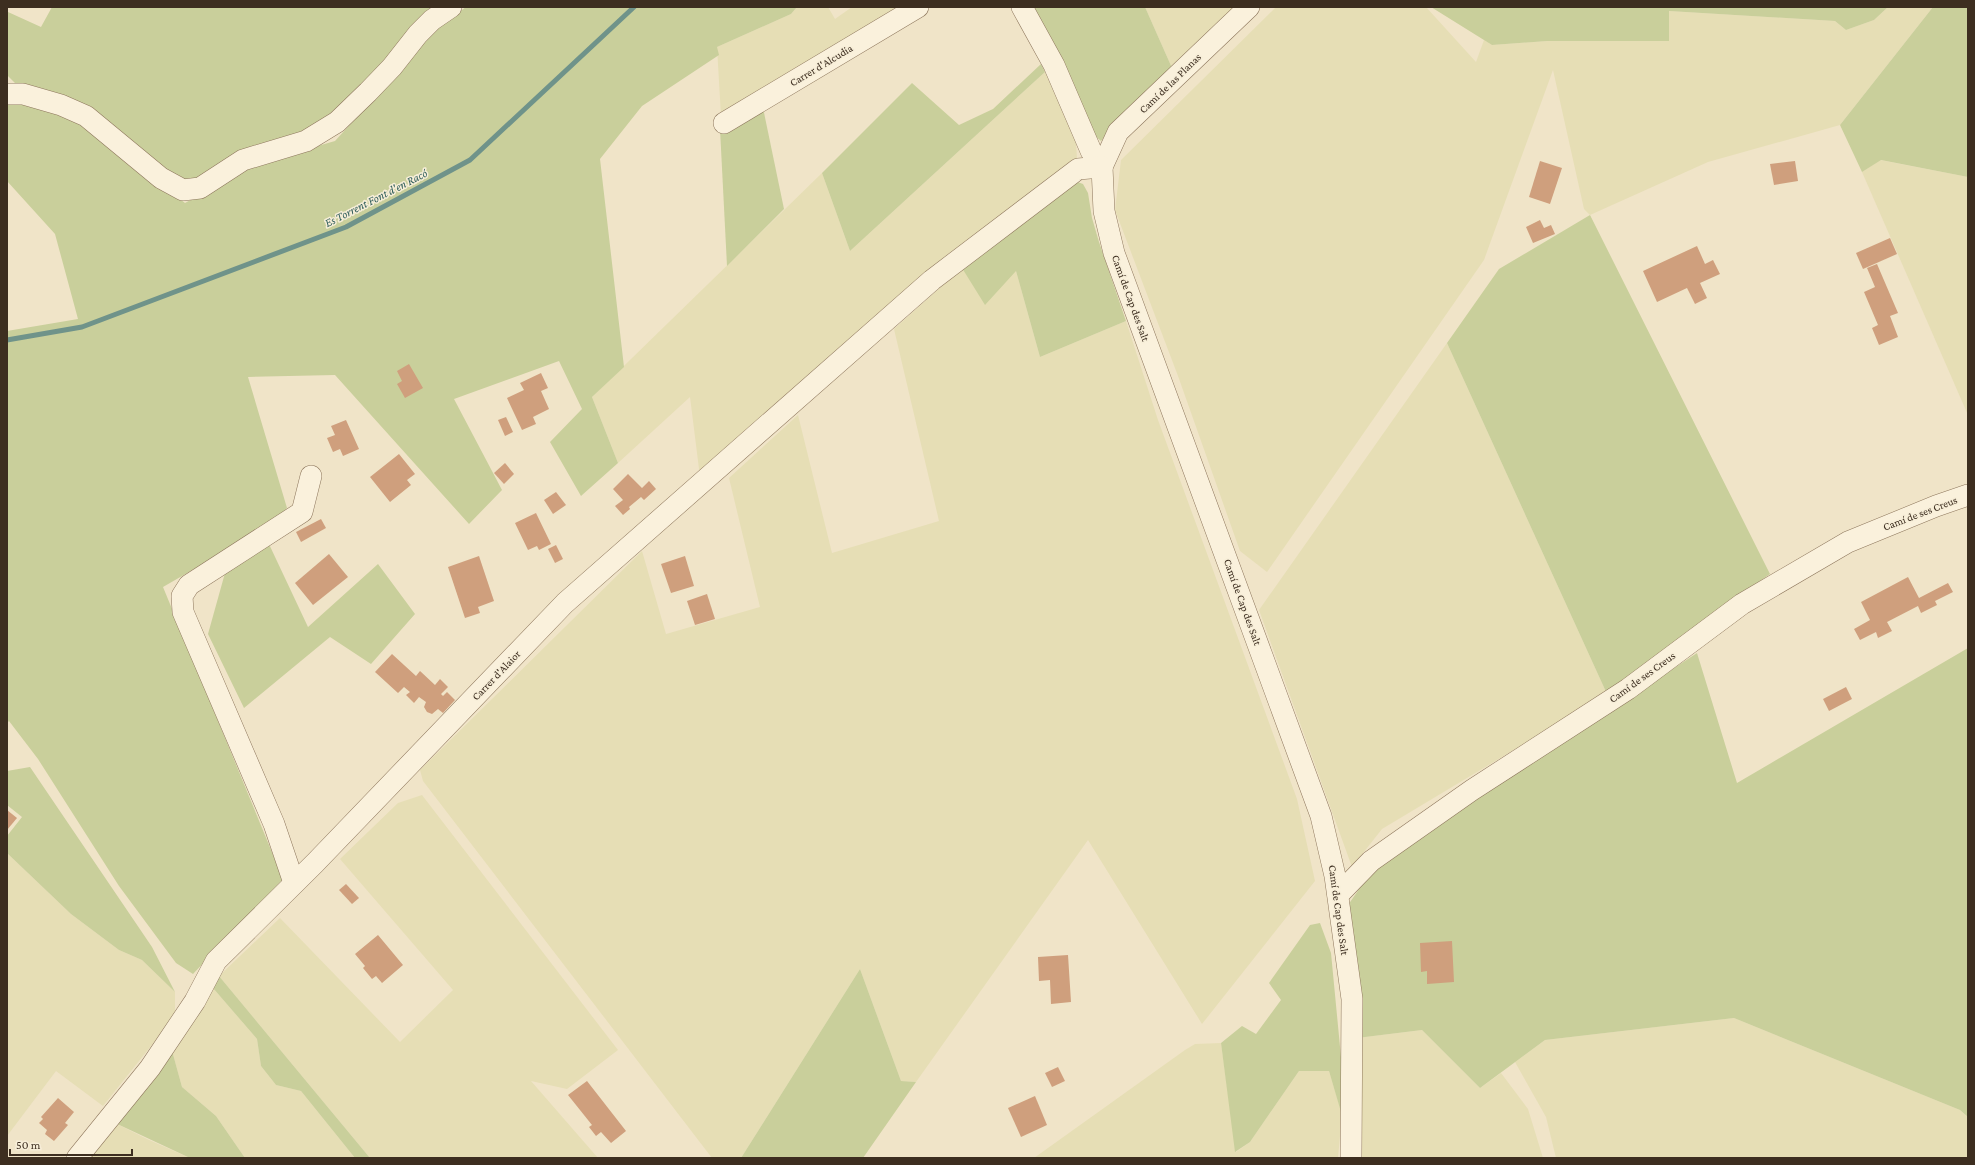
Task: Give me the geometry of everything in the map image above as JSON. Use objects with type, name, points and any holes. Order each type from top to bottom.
[{"type":"street","points":[[7,94],[23,94],[61,105],[86,116],[161,178],[184,190],[200,188],[243,160],[306,141],[337,122],[387,72],[418,34],[432,20],[451,7]]},
{"type":"street","name":"Carrer d'Alcudia","points":[[724,123],[918,7]]},
{"type":"street","points":[[1022,7],[1054,65],[1091,151],[1102,167]]},
{"type":"street","name":"Camí de las Planas","points":[[1102,167],[1118,132],[1249,7]]},
{"type":"street","name":"Carrer d'Alaior","points":[[77,1158],[150,1068],[195,1001],[216,961],[294,883],[565,603],[932,280],[1078,169],[1102,167]]},
{"type":"street","name":"Camí de Cap des Salt","points":[[1102,167],[1104,211],[1114,253],[1322,816],[1338,895],[1352,999],[1351,1158]]},
{"type":"street","points":[[294,883],[274,824],[183,612],[182,596],[189,585],[302,512],[311,476]]},
{"type":"street","name":"Camí de ses Creus","points":[[1338,895],[1371,861],[1472,790],[1628,690],[1742,604],[1848,542],[1936,506],[1968,495]]},
{"type":"shaded area","points":[[797,7],[828,7],[835,19],[852,7],[902,7],[721,116],[717,47],[791,14]]},
{"type":"shaded area","points":[[1145,7],[1234,7],[1172,68]]},
{"type":"shaded area","points":[[1276,7],[1426,7],[1476,62],[1484,40],[1492,45],[1547,41],[1669,41],[1669,11],[1835,21],[1846,30],[1874,20],[1888,7],[1933,7],[1840,125],[1708,162],[1590,215],[1584,209],[1553,70],[1484,260],[1267,572],[1240,551],[1178,376],[1115,210],[1121,160]]},
{"type":"shaded area","points":[[1045,72],[1076,142],[1077,159],[700,477],[690,397],[618,463],[592,397],[822,173],[850,251]]},
{"type":"shaded area","points":[[1880,160],[1968,177],[1968,415],[1862,172]]},
{"type":"shaded area","points":[[962,268],[1016,271],[1040,357],[1126,321],[1158,420],[1297,799],[1315,881],[1202,1024],[1088,840],[916,1082],[901,1081],[860,969],[741,1158],[712,1158],[423,781],[420,770],[642,551],[666,634],[760,607],[729,478],[798,415],[832,553],[939,521],[894,329]]},
{"type":"shaded area","points":[[1447,343],[1607,694],[1382,829],[1352,867],[1259,610]]},
{"type":"shaded area","points":[[422,795],[618,1050],[567,1089],[531,1081],[598,1158],[370,1158],[219,976],[280,918],[400,1042],[453,990],[340,859],[398,803]]},
{"type":"shaded area","points":[[7,853],[71,914],[119,950],[142,960],[175,992],[175,1016],[103,1106],[56,1071],[7,1136]]},
{"type":"shaded area","points":[[213,988],[257,1039],[261,1066],[276,1085],[301,1091],[355,1158],[245,1158],[216,1116],[182,1087],[171,1047]]},
{"type":"shaded area","points":[[1734,1018],[1960,1110],[1968,1117],[1968,1158],[1556,1158],[1546,1117],[1515,1062],[1545,1040]]},
{"type":"shaded area","points":[[1422,1030],[1480,1088],[1501,1073],[1528,1109],[1543,1158],[1358,1158],[1357,1038]]},
{"type":"shaded area","points":[[1221,1043],[1236,1152],[1250,1142],[1299,1071],[1329,1071],[1342,1114],[1338,1158],[1034,1158],[1185,1050],[1195,1044]]},
{"type":"shaded area","points":[[113,1122],[147,1139],[190,1158],[84,1158]]},
{"type":"green space","points":[[52,7],[438,7],[393,54],[317,128],[206,177],[184,182],[18,86],[7,75],[8,12],[41,27]]},
{"type":"green space","points":[[466,7],[797,7],[791,14],[717,47],[719,55],[642,106],[600,159],[624,367],[592,397],[618,463],[581,496],[550,442],[582,409],[559,361],[454,399],[502,490],[469,524],[335,375],[248,377],[287,508],[272,524],[163,587],[283,879],[193,974],[176,963],[119,886],[38,759],[9,721],[7,723],[7,331],[78,319],[55,234],[7,181],[7,103],[24,104],[78,121],[185,203],[259,163],[335,141],[439,27]]},
{"type":"green space","points":[[1029,7],[1145,7],[1172,68],[1121,116],[1101,141],[1086,128]]},
{"type":"green space","points":[[1431,7],[1888,7],[1874,20],[1846,30],[1835,21],[1669,11],[1669,41],[1547,41],[1492,45]]},
{"type":"green space","points":[[1933,7],[1968,7],[1968,177],[1881,160],[1862,172],[1840,125]]},
{"type":"green space","points":[[1041,64],[1045,72],[850,251],[822,173],[912,83],[959,125],[993,109]]},
{"type":"green space","points":[[762,103],[784,209],[727,266],[720,129]]},
{"type":"green space","points":[[1072,180],[1083,184],[1088,193],[1092,218],[1099,242],[1126,321],[1040,357],[1016,271],[985,305],[962,268]]},
{"type":"green space","points":[[1590,215],[1770,574],[1690,630],[1607,694],[1447,343],[1499,269]]},
{"type":"green space","points":[[268,542],[308,627],[378,564],[415,614],[371,664],[330,637],[244,708],[208,634],[225,573]]},
{"type":"green space","points":[[1968,648],[1968,1117],[1960,1110],[1734,1018],[1545,1040],[1480,1088],[1422,1030],[1357,1038],[1346,908],[1375,866],[1697,653],[1737,783]]},
{"type":"green space","points":[[30,767],[152,947],[175,992],[142,960],[119,950],[71,914],[7,853],[7,836],[22,817],[7,805],[7,771]]},
{"type":"green space","points":[[1320,923],[1331,953],[1341,1057],[1341,1112],[1329,1071],[1299,1071],[1250,1142],[1235,1152],[1221,1043],[1242,1026],[1256,1034],[1281,1000],[1269,983],[1310,925]]},
{"type":"green space","points":[[860,969],[901,1081],[916,1082],[863,1158],[741,1158]]},
{"type":"green space","points":[[219,976],[370,1158],[355,1158],[301,1091],[276,1085],[261,1066],[257,1039],[213,988]]},
{"type":"green space","points":[[171,1047],[182,1087],[216,1116],[245,1158],[190,1158],[113,1122]]},
{"type":"building","points":[[1540,161],[1562,168],[1550,204],[1529,197]]},
{"type":"building","points":[[1795,161],[1798,181],[1774,185],[1770,164]]},
{"type":"building","points":[[1540,220],[1544,228],[1551,225],[1555,234],[1533,243],[1526,227]]},
{"type":"building","points":[[1890,238],[1897,254],[1863,269],[1856,253]]},
{"type":"building","points":[[1697,246],[1705,264],[1713,260],[1720,274],[1700,283],[1707,298],[1695,304],[1687,288],[1657,302],[1643,271]]},
{"type":"building","points":[[1877,264],[1898,313],[1890,316],[1898,337],[1879,345],[1872,328],[1878,325],[1864,292],[1875,287],[1867,268]]},
{"type":"building","points":[[409,364],[423,388],[405,398],[397,384],[402,381],[397,371]]},
{"type":"building","points":[[541,373],[548,388],[541,391],[549,409],[533,417],[536,424],[522,430],[507,398],[524,390],[520,383]]},
{"type":"building","points":[[506,417],[513,432],[505,436],[498,420]]},
{"type":"building","points":[[346,420],[359,449],[343,456],[340,449],[333,452],[327,438],[335,435],[331,426]]},
{"type":"building","points":[[399,454],[415,474],[407,480],[411,485],[390,502],[370,477]]},
{"type":"building","points":[[505,463],[514,474],[504,484],[494,473]]},
{"type":"building","points":[[628,474],[642,488],[649,481],[656,489],[644,500],[641,497],[629,507],[630,509],[623,515],[615,506],[623,500],[613,489]]},
{"type":"building","points":[[556,492],[566,505],[553,514],[544,500]]},
{"type":"building","points":[[536,513],[551,544],[539,550],[537,546],[528,550],[515,523]]},
{"type":"building","points":[[321,519],[326,528],[301,542],[296,532]]},
{"type":"building","points":[[556,545],[563,559],[555,563],[548,549]]},
{"type":"building","points":[[329,554],[348,577],[313,605],[295,583]]},
{"type":"building","points":[[479,556],[494,601],[478,607],[480,613],[465,618],[448,567]]},
{"type":"building","points":[[685,556],[694,586],[671,593],[661,564]]},
{"type":"building","points":[[1908,577],[1919,598],[1948,583],[1953,592],[1935,601],[1937,605],[1921,613],[1918,606],[1887,622],[1892,631],[1878,638],[1876,632],[1860,640],[1854,629],[1870,620],[1861,602]]},
{"type":"building","points":[[707,594],[715,619],[695,625],[687,601]]},
{"type":"building","points":[[392,654],[416,676],[420,671],[435,685],[440,679],[448,687],[441,694],[443,696],[447,692],[455,700],[443,713],[438,709],[432,714],[427,712],[424,707],[426,702],[419,697],[414,703],[406,695],[410,692],[404,687],[398,693],[375,672]]},
{"type":"building","points":[[1846,687],[1852,699],[1829,711],[1823,699]]},
{"type":"building","points":[[7,810],[17,818],[7,830]]},
{"type":"building","points":[[346,884],[359,898],[352,904],[339,890]]},
{"type":"building","points":[[378,935],[403,965],[382,983],[376,976],[372,979],[363,968],[365,966],[355,954]]},
{"type":"building","points":[[1452,941],[1454,982],[1427,984],[1427,971],[1421,972],[1420,943]]},
{"type":"building","points":[[1068,955],[1071,1002],[1051,1004],[1050,980],[1039,981],[1038,957]]},
{"type":"building","points":[[1058,1067],[1065,1081],[1052,1087],[1045,1073]]},
{"type":"building","points":[[587,1081],[626,1131],[611,1143],[601,1132],[596,1136],[589,1127],[592,1125],[568,1095]]},
{"type":"building","points":[[1035,1096],[1047,1125],[1021,1137],[1008,1108]]},
{"type":"building","points":[[58,1098],[74,1112],[65,1123],[68,1125],[54,1141],[45,1134],[47,1130],[39,1123],[43,1119],[41,1117]]},
{"type":"waterway","name":"Es Torrent Font d'en Racó","points":[[7,340],[82,327],[346,227],[470,160],[634,7]]}]
